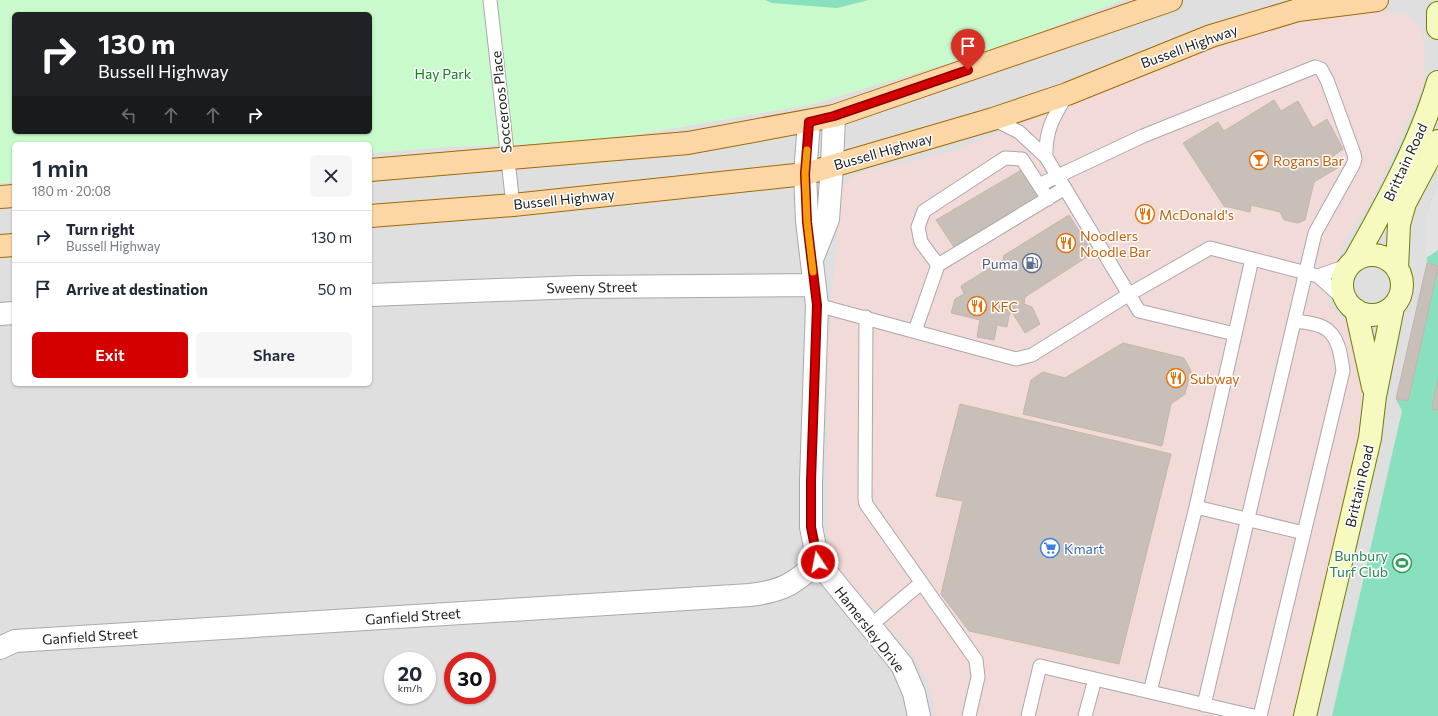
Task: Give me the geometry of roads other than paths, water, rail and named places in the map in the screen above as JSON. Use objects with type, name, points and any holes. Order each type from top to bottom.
[{"type":"main road","points":[[372,170],[507,160],[688,143],[809,122],[834,116],[1171,0]]},
{"type":"main road","name":"Bussell Highway","points":[[372,216],[513,205],[805,174],[993,119],[1067,94],[1211,36],[1298,10],[1377,0]]},
{"type":"main road","points":[[1438,13],[1438,28]]},
{"type":"main road","name":"Brittain Road","points":[[1353,262],[1378,220],[1402,170],[1430,109],[1438,82]]},
{"type":"main road","name":"Brittain Road","points":[[1398,269],[1399,224],[1404,203],[1438,141]]},
{"type":"main road","points":[[0,197],[12,196]]},
{"type":"main road","points":[[0,246],[12,245]]},
{"type":"main road","points":[[1372,255],[1382,257],[1391,262],[1398,269],[1402,289],[1393,307],[1375,315],[1352,307],[1344,295],[1342,286],[1344,276],[1353,262],[1363,256],[1372,255]]},
{"type":"main road","name":"Brittain Road","points":[[1352,307],[1374,396]]},
{"type":"main road","name":"Brittain Road","points":[[1305,716],[1370,438],[1374,396],[1393,307]]},
{"type":"street","name":"Hamersley Drive","points":[[812,258],[828,219],[834,116]]},
{"type":"street","name":"Hamersley Drive","points":[[809,122],[805,174],[807,222],[816,295],[811,527],[818,562],[902,665],[914,693],[919,716]]},
{"type":"street","name":"Sweeny Street","points":[[372,295],[578,286],[816,295]]},
{"type":"street","points":[[0,314],[12,314]]},
{"type":"street","name":"Ganfield Street","points":[[0,648],[15,641],[772,593],[798,580],[818,562]]},
{"type":"lane","name":"Socceroos Place","points":[[490,0],[513,205]]},
{"type":"lane","points":[[1039,185],[1143,136],[1315,67],[1320,69],[1327,80],[1355,159],[1315,233],[1312,275],[1295,320],[1204,705]]},
{"type":"lane","points":[[1046,157],[1045,142],[1051,121],[1067,94]]},
{"type":"lane","points":[[993,119],[1019,132],[1046,157],[1139,311],[1235,334]]},
{"type":"lane","points":[[938,265],[921,242],[918,227],[924,211],[1005,158],[1022,159],[1048,199]]},
{"type":"lane","points":[[914,331],[938,265],[1066,188]]},
{"type":"lane","points":[[816,295],[866,317],[1016,359],[1032,355],[1128,295],[1210,248],[1312,275],[1352,307]]},
{"type":"lane","points":[[1150,692],[1196,507],[1252,259]]},
{"type":"lane","points":[[1312,275],[1353,262]]},
{"type":"lane","points":[[866,317],[866,504],[976,660],[978,677],[969,716]]},
{"type":"lane","points":[[1260,716],[1343,371],[1341,352],[1334,336],[1323,327],[1295,320]]},
{"type":"lane","points":[[1196,507],[1304,533]]},
{"type":"lane","points":[[870,626],[921,583]]},
{"type":"lane","points":[[1028,716],[1040,666],[1253,716]]},
{"type":"lane","points":[[1085,716],[1095,679]]},
{"type":"place","name":"Rogans Bar","points":[[1259,160]]},
{"type":"place","name":"McDonald's","points":[[1145,214]]},
{"type":"place","name":"Noodlers Noodle Bar","points":[[1066,243]]},
{"type":"place","name":"Puma","points":[[1032,263]]},
{"type":"place","name":"KFC","points":[[977,306]]},
{"type":"place","name":"Subway","points":[[1176,378]]},
{"type":"place","name":"Kmart","points":[[1050,548]]},
{"type":"place","name":"Bunbury Turf Club","points":[[1402,563]]},
{"type":"park label","name":"Hay Park","points":[[443,73]]}]
